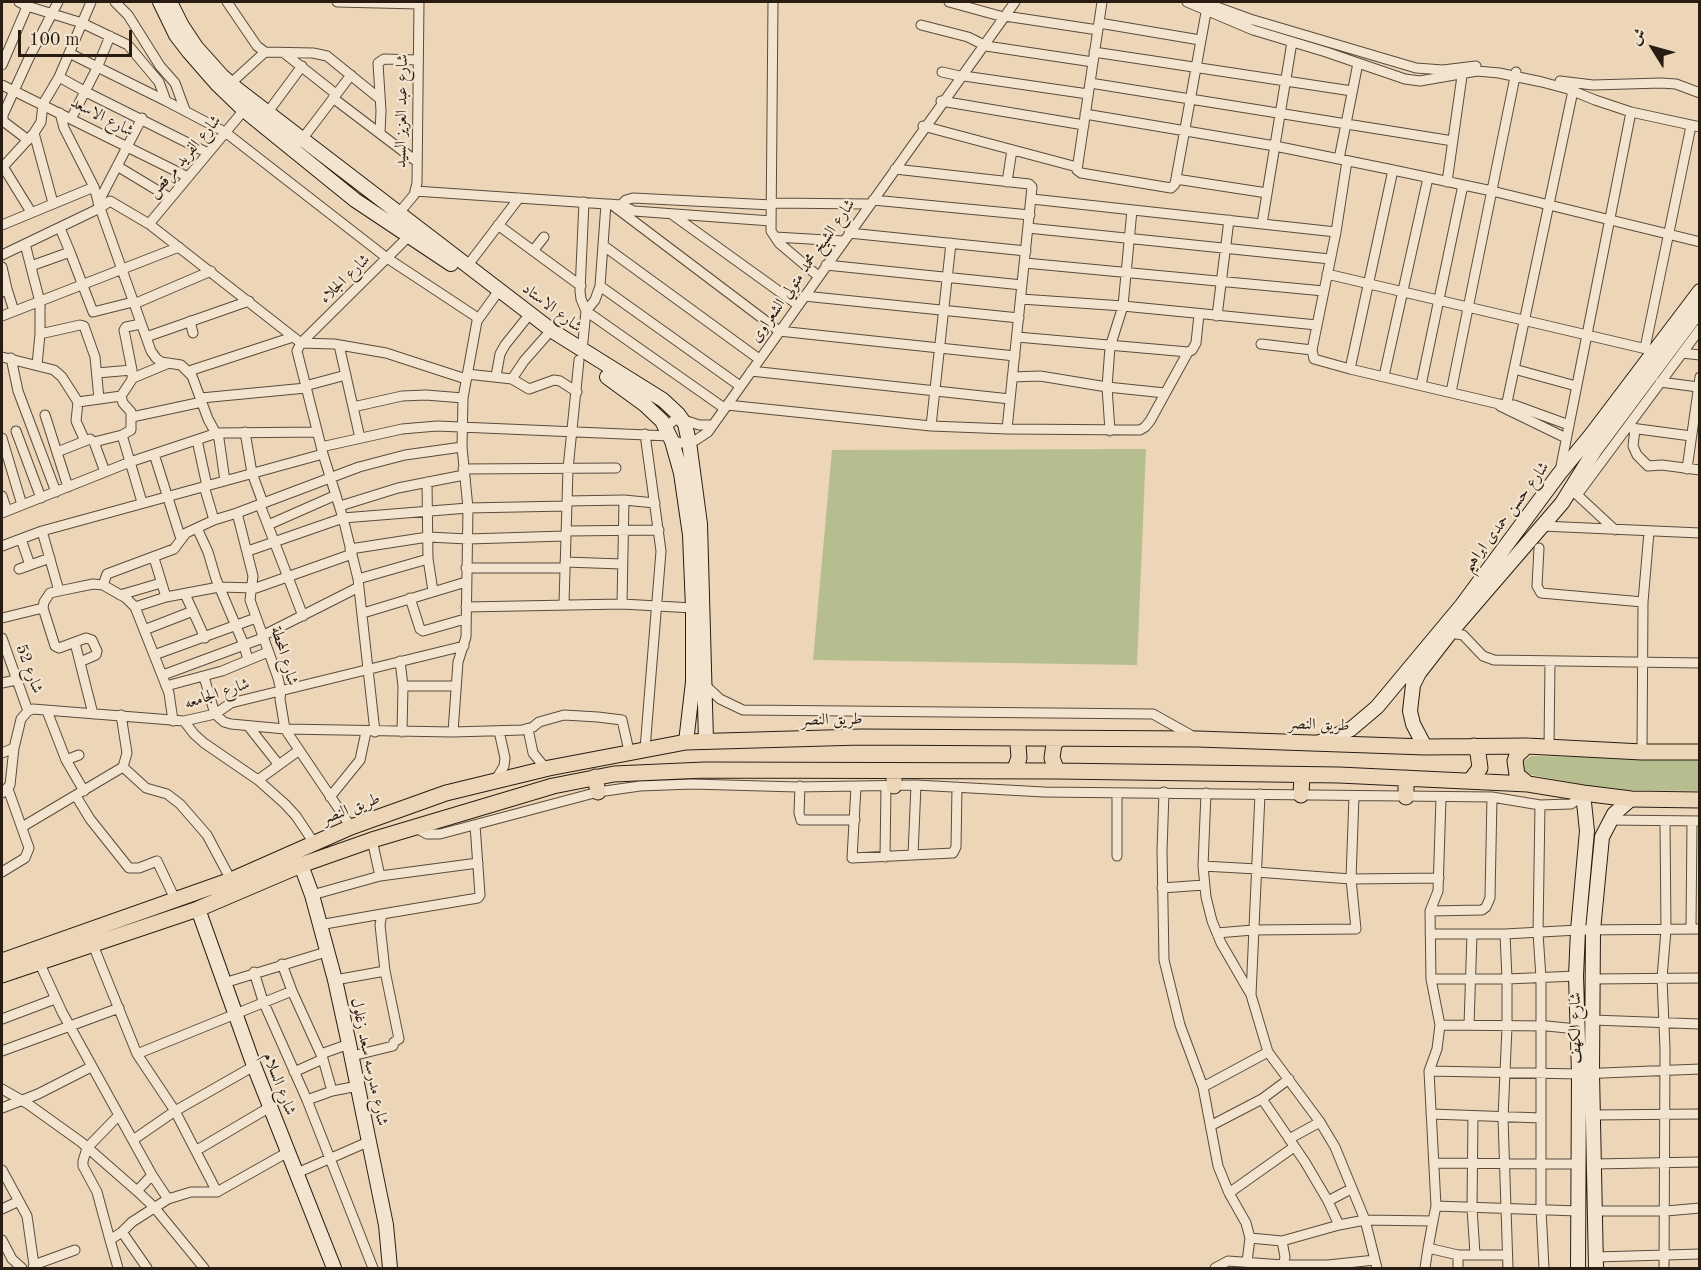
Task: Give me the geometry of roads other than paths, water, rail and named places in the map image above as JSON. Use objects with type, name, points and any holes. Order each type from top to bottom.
[{"type":"main road","name":"شارع الاستاد","points":[[169,2],[196,47],[230,84],[468,265],[657,416],[670,435],[678,457],[687,504],[692,555],[693,682],[686,742]]},
{"type":"main road","name":"شارع الاستاد","points":[[169,2],[177,35],[189,52],[244,110],[293,151],[355,200],[495,296],[546,336],[663,400],[681,418],[690,442],[702,543],[706,741]]},
{"type":"main road","name":"شارع حسن حمدى ابراهيم","points":[[1425,747],[1413,724],[1410,698],[1419,673],[1450,633],[1528,515],[1591,435],[1650,349],[1700,291]]},
{"type":"main road","name":"شارع حسن حمدى ابراهيم","points":[[1320,742],[1351,729],[1372,713],[1574,492],[1595,450],[1700,309]]},
{"type":"main road","points":[[1528,515],[1528,519],[1534,526],[1542,526]]},
{"type":"main road","name":"طريق النصر","points":[[2,961],[231,880],[351,827],[446,793],[629,751],[686,742],[861,737],[1015,738],[1320,742],[1425,747],[1527,746],[1700,753]]},
{"type":"main road","points":[[1014,771],[1019,751],[1015,738]]},
{"type":"main road","points":[[1057,771],[1052,758],[1054,744],[1059,739]]},
{"type":"main road","points":[[1470,781],[1480,768],[1478,753],[1474,746]]},
{"type":"main road","points":[[1527,746],[1517,755],[1515,768],[1517,775],[1528,784]]},
{"type":"main road","points":[[2,975],[198,909],[301,865],[372,840],[553,786],[595,777],[636,772],[705,770],[891,781],[1014,771],[1302,775],[1528,784],[1631,798],[1700,800]]},
{"type":"main road","points":[[1301,795],[1302,775]]},
{"type":"main road","points":[[595,777],[598,792]]},
{"type":"main road","points":[[1406,778],[1406,797]]},
{"type":"main road","points":[[480,785],[476,796],[483,807]]},
{"type":"main road","points":[[446,793],[454,797],[458,804],[453,815]]},
{"type":"main road","name":"شارع الكهف","points":[[1582,793],[1587,831],[1578,930],[1577,1029],[1593,1115],[1596,1263]]},
{"type":"main road","name":"شارع الكهف","points":[[1578,1269],[1579,1164],[1585,1074],[1593,1020],[1593,930],[1600,846],[1610,820],[1619,807],[1631,798]]},
{"type":"main road","name":"شارع مدرسه سعد زغلول","points":[[301,865],[312,895],[335,980],[370,1141],[387,1225],[386,1267]]},
{"type":"main road","name":"شارع السلام","points":[[198,909],[254,1066],[334,1269]]},
{"type":"street","points":[[53,203],[31,136],[3,121],[3,115],[58,2]]},
{"type":"street","points":[[31,212],[2,167],[41,122],[43,104],[59,76],[91,2]]},
{"type":"street","points":[[116,2],[140,33],[160,66],[175,83],[185,110]]},
{"type":"street","points":[[227,2],[257,46],[265,52],[320,54],[333,60],[380,99]]},
{"type":"street","points":[[337,2],[418,3]]},
{"type":"street","points":[[773,2],[771,231],[779,243],[818,276]]},
{"type":"street","points":[[949,2],[1003,16],[1200,40]]},
{"type":"street","name":"شارع الشيخ محمد متولي الشعراوى","points":[[1003,16],[1006,2]]},
{"type":"street","name":"شارع الشيخ محمد متولي الشعراوى","points":[[690,442],[702,437],[712,425],[1003,16],[1016,2]]},
{"type":"street","points":[[1077,167],[1100,2]]},
{"type":"street","points":[[1187,2],[1205,5],[1406,66],[1425,70],[1490,67],[1574,88],[1631,112],[1695,127],[1668,234],[1650,349],[1327,274]]},
{"type":"street","points":[[2,65],[25,3],[82,23],[128,45],[159,82],[166,100]]},
{"type":"street","name":"شارع عبد العزيز السيد","points":[[398,214],[415,191],[418,3]]},
{"type":"street","points":[[923,129],[1077,167],[1081,173],[1174,187],[1205,5]]},
{"type":"street","points":[[1205,5],[1242,26],[1412,80],[1420,81],[1463,70]]},
{"type":"street","points":[[921,25],[968,37],[984,45],[1196,68],[1352,91]]},
{"type":"street","points":[[128,45],[140,33]]},
{"type":"street","points":[[71,118],[86,92],[110,36]]},
{"type":"street","points":[[1262,224],[1292,42]]},
{"type":"street","points":[[230,84],[265,52]]},
{"type":"street","points":[[69,53],[166,100],[225,132],[387,258],[478,318]]},
{"type":"street","points":[[284,53],[416,161]]},
{"type":"street","points":[[380,133],[378,67],[380,61],[384,59],[418,60]]},
{"type":"street","points":[[1358,63],[1346,124],[1336,232],[1312,356],[1316,360],[1504,406],[1569,425]]},
{"type":"street","points":[[268,112],[302,66]]},
{"type":"street","points":[[1447,182],[1463,70]]},
{"type":"street","points":[[942,72],[1088,94]]},
{"type":"street","points":[[1451,393],[1515,74]]},
{"type":"street","points":[[293,151],[351,75]]},
{"type":"street","points":[[59,76],[86,92],[208,153]]},
{"type":"street","points":[[1574,88],[1661,82],[1676,84],[1700,93]]},
{"type":"street","points":[[1090,83],[1453,141]]},
{"type":"street","name":"شارع الاسعد","points":[[2,85],[188,177]]},
{"type":"street","points":[[1504,406],[1515,369],[1574,88]]},
{"type":"street","points":[[943,101],[1084,125]]},
{"type":"street","name":"شارع الفريد مرقص","points":[[149,224],[244,110]]},
{"type":"street","points":[[1559,474],[1631,112]]},
{"type":"street","points":[[60,113],[64,128],[93,187],[146,337],[156,358],[181,365],[189,371],[217,434],[225,481]]},
{"type":"street","points":[[1085,114],[1275,146],[1393,170],[1492,191],[1700,242]]},
{"type":"street","points":[[99,206],[142,118]]},
{"type":"street","points":[[1007,182],[1012,150]]},
{"type":"street","points":[[117,166],[170,198]]},
{"type":"street","points":[[895,169],[1031,185],[1032,199],[1007,429]]},
{"type":"street","points":[[1350,369],[1393,170]]},
{"type":"street","points":[[1384,376],[1428,178]]},
{"type":"street","points":[[1176,179],[1267,193]]},
{"type":"street","points":[[1421,385],[1463,185]]},
{"type":"street","points":[[2,225],[93,187]]},
{"type":"street","points":[[415,191],[613,204],[634,211],[771,221]]},
{"type":"street","points":[[468,265],[519,198]]},
{"type":"street","points":[[613,204],[633,198],[772,204],[871,202],[1030,215]]},
{"type":"street","points":[[1032,199],[1336,232]]},
{"type":"street","points":[[2,255],[110,201],[149,224],[180,247],[297,340]]},
{"type":"street","points":[[564,604],[568,469],[586,311],[581,299],[580,286],[584,202]]},
{"type":"street","points":[[586,311],[595,300],[600,286],[604,246],[613,204]]},
{"type":"street","points":[[613,204],[779,331],[1015,357]]},
{"type":"street","points":[[1110,431],[1107,387],[1110,347],[1123,306],[1132,210]]},
{"type":"street","points":[[672,215],[798,305]]},
{"type":"street","points":[[1217,316],[1229,220]]},
{"type":"street","points":[[498,225],[580,286]]},
{"type":"street","points":[[60,228],[94,313],[133,303],[211,271]]},
{"type":"street","points":[[1028,228],[1330,259]]},
{"type":"street","name":"شارع الجلاء","points":[[297,340],[410,236]]},
{"type":"street","points":[[533,251],[544,237]]},
{"type":"street","points":[[775,237],[846,237],[951,243],[1026,251]]},
{"type":"street","points":[[931,426],[951,243]]},
{"type":"street","points":[[25,244],[40,302],[37,365]]},
{"type":"street","points":[[604,246],[759,359]]},
{"type":"street","points":[[2,316],[180,247]]},
{"type":"street","points":[[31,266],[70,252]]},
{"type":"street","points":[[1025,263],[1324,291]]},
{"type":"street","points":[[826,265],[1022,285]]},
{"type":"street","points":[[2,267],[4,291],[14,311]]},
{"type":"street","points":[[600,286],[740,386]]},
{"type":"street","points":[[453,732],[455,686],[458,662],[464,646],[466,607],[468,507],[463,472],[463,398],[478,318],[495,296]]},
{"type":"street","points":[[804,296],[1019,318]]},
{"type":"street","points":[[1021,299],[1123,306],[1317,325]]},
{"type":"street","points":[[146,337],[249,301]]},
{"type":"street","points":[[586,311],[725,406],[931,426],[1110,431],[1140,430],[1145,427],[1188,352],[1196,343],[1198,314]]},
{"type":"street","points":[[496,376],[504,345],[525,320]]},
{"type":"street","points":[[190,321],[194,333]]},
{"type":"street","points":[[57,452],[130,431],[131,411],[122,402],[121,396],[132,374],[124,330],[126,327],[141,324]]},
{"type":"street","points":[[40,334],[83,325],[95,357],[99,399]]},
{"type":"street","points":[[1615,530],[1574,492],[1631,428],[1660,382],[1700,329]]},
{"type":"street","points":[[512,379],[546,336]]},
{"type":"street","points":[[1017,337],[1110,347],[1188,352]]},
{"type":"street","points":[[297,340],[297,355],[322,450],[340,507],[358,583],[368,668],[371,732],[360,760],[330,797]]},
{"type":"street","points":[[189,371],[297,340],[386,353],[466,376],[496,376],[512,379],[529,389],[554,380],[577,392]]},
{"type":"street","points":[[1261,344],[1312,350]]},
{"type":"street","points":[[339,345],[360,438]]},
{"type":"street","points":[[1682,353],[1700,355]]},
{"type":"street","points":[[6,358],[37,365],[58,373],[78,402],[76,421],[90,441],[105,472]]},
{"type":"street","points":[[6,358],[56,492]]},
{"type":"street","points":[[97,374],[132,374],[169,363]]},
{"type":"street","points":[[1515,369],[1576,386]]},
{"type":"street","points":[[751,370],[1010,399]]},
{"type":"street","points":[[132,417],[202,400],[306,387],[346,375]]},
{"type":"street","points":[[1012,377],[1040,376],[1107,387],[1166,393]]},
{"type":"street","points":[[1660,382],[1699,382],[1687,469]]},
{"type":"street","points":[[78,402],[121,396]]},
{"type":"street","points":[[353,407],[402,396],[463,398]]},
{"type":"street","points":[[1504,406],[1566,438]]},
{"type":"street","points":[[45,415],[68,488]]},
{"type":"street","points":[[670,435],[673,421],[681,418],[699,425],[712,425]]},
{"type":"street","points":[[2,546],[42,531],[225,481],[360,438],[421,427],[462,426],[572,433],[670,435],[690,442]]},
{"type":"street","points":[[1631,428],[1691,436]]},
{"type":"street","points":[[1631,428],[1633,446],[1637,455],[1648,465],[1700,470]]},
{"type":"street","points":[[16,431],[41,498]]},
{"type":"street","points":[[245,432],[252,473],[261,504],[286,576],[303,616]]},
{"type":"street","points":[[2,496],[4,512],[130,462],[217,434],[317,432]]},
{"type":"street","points":[[645,434],[661,551],[645,749]]},
{"type":"street","points":[[122,435],[142,502]]},
{"type":"street","points":[[2,438],[22,506]]},
{"type":"street","points":[[197,440],[214,520]]},
{"type":"street","points":[[103,585],[107,574],[154,558],[177,547],[186,533],[214,520],[330,476],[405,455],[462,447]]},
{"type":"street","points":[[154,454],[181,539]]},
{"type":"street","points":[[340,507],[398,488],[463,472],[616,468]]},
{"type":"street","points":[[427,482],[428,560],[433,591]]},
{"type":"street","points":[[268,525],[336,495]]},
{"type":"street","points":[[248,551],[343,519],[468,507],[624,501],[655,503]]},
{"type":"street","points":[[621,604],[624,501]]},
{"type":"street","name":"شارع المحطة","points":[[237,513],[248,551],[253,580],[250,600],[281,691],[280,699],[285,729],[351,827]]},
{"type":"street","points":[[1542,526],[1649,532],[1697,531]]},
{"type":"street","points":[[197,528],[248,660]]},
{"type":"street","points":[[135,607],[166,597],[219,587],[256,588],[351,551],[428,537],[468,539],[659,530]]},
{"type":"street","points":[[42,531],[59,591]]},
{"type":"street","points":[[1642,752],[1643,602],[1649,532]]},
{"type":"street","points":[[21,539],[30,565]]},
{"type":"street","points":[[1539,548],[1537,586],[1541,593],[1643,602]]},
{"type":"street","points":[[19,569],[50,558]]},
{"type":"street","points":[[154,558],[166,597]]},
{"type":"street","points":[[163,675],[262,637],[358,583],[428,560]]},
{"type":"street","points":[[466,568],[622,564]]},
{"type":"street","points":[[363,613],[466,582]]},
{"type":"street","points":[[120,595],[161,583]]},
{"type":"street","points":[[80,662],[94,657],[97,651],[92,640],[88,637],[59,648],[55,646],[43,608],[47,596],[59,591],[93,584],[103,585],[135,607],[163,675],[171,699],[173,721]]},
{"type":"street","points":[[185,594],[205,638]]},
{"type":"street","points":[[410,598],[420,629],[423,631],[465,619]]},
{"type":"street","points":[[466,607],[621,604],[693,608]]},
{"type":"street","points":[[2,618],[43,608]]},
{"type":"street","points":[[144,630],[193,611]]},
{"type":"street","points":[[154,655],[256,618]]},
{"type":"street","points":[[1450,633],[1463,635],[1483,656],[1494,660],[1700,663]]},
{"type":"street","name":"شارع 52","points":[[2,638],[28,711]]},
{"type":"street","points":[[75,643],[93,714]]},
{"type":"street","name":"شارع الجامعه","points":[[28,711],[33,709],[184,721],[214,714],[231,703],[464,646]]},
{"type":"street","points":[[166,686],[204,677],[268,652]]},
{"type":"street","points":[[400,661],[403,686],[402,732]]},
{"type":"street","points":[[1549,747],[1550,661]]},
{"type":"street","points":[[204,677],[214,714],[224,722],[249,727],[371,732],[499,731],[528,729],[539,722],[564,715],[622,720],[629,751]]},
{"type":"street","points":[[2,683],[16,680]]},
{"type":"street","points":[[705,685],[725,702],[743,710],[858,713],[1153,714],[1198,740]]},
{"type":"street","points":[[403,686],[455,686]]},
{"type":"street","points":[[2,872],[25,858],[29,848],[5,791],[12,777],[14,748],[21,719],[28,711]]},
{"type":"street","points":[[47,711],[90,819],[129,868],[139,868],[157,861],[175,899]]},
{"type":"street","points":[[22,827],[123,767],[127,753],[121,715]]},
{"type":"street","points":[[184,721],[204,743],[258,780],[296,816],[314,843]]},
{"type":"street","points":[[249,727],[279,765]]},
{"type":"street","points":[[528,729],[533,753],[542,764],[549,768]]},
{"type":"street","points":[[495,781],[504,766],[505,759],[499,731]]},
{"type":"street","points":[[2,753],[14,748]]},
{"type":"street","points":[[258,780],[298,751]]},
{"type":"street","points":[[66,760],[79,755]]},
{"type":"street","points":[[123,767],[146,788],[167,794],[180,804],[207,835],[231,880]]},
{"type":"street","points":[[885,857],[891,781]]},
{"type":"street","points":[[414,827],[427,834],[440,834],[598,792],[640,786],[692,784],[856,787],[891,781],[957,788],[1117,793],[1492,797],[1540,805],[1571,804],[1582,793]]},
{"type":"street","points":[[913,855],[916,785]]},
{"type":"street","points":[[800,786],[799,818],[801,820],[855,820]]},
{"type":"street","points":[[856,787],[852,858],[954,854],[957,788]]},
{"type":"street","points":[[1164,792],[1162,888],[1164,960],[1180,1025],[1203,1087],[1218,1166],[1229,1193],[1246,1223],[1250,1238],[1247,1262]]},
{"type":"street","points":[[1117,793],[1117,856]]},
{"type":"street","points":[[1206,793],[1203,866],[1204,885],[1212,921],[1251,995],[1268,1052],[1320,1122],[1335,1147],[1365,1220],[1376,1264],[1259,1266],[1247,1262],[1228,1261],[1216,1268]]},
{"type":"street","points":[[1251,995],[1260,794]]},
{"type":"street","points":[[1217,933],[1253,930],[1356,929],[1351,879],[1354,796]]},
{"type":"street","points":[[1430,910],[1482,910],[1486,907],[1490,898],[1492,797]]},
{"type":"street","points":[[1425,1269],[1436,1206],[1429,1071],[1437,1049],[1440,1025],[1431,979],[1430,910],[1438,891],[1441,798]]},
{"type":"street","points":[[1540,805],[1538,933],[1542,1026],[1541,1209],[1544,1269]]},
{"type":"street","points":[[1430,934],[1695,929],[1696,821],[1610,820]]},
{"type":"street","points":[[1664,1269],[1666,1211],[1662,978],[1666,930],[1665,821]]},
{"type":"street","points":[[320,925],[478,898],[480,895],[475,825]]},
{"type":"street","points":[[372,840],[381,876]]},
{"type":"street","points":[[312,895],[381,876],[478,863]]},
{"type":"street","points":[[1203,866],[1351,879],[1439,878]]},
{"type":"street","points":[[1162,888],[1204,885]]},
{"type":"street","points":[[294,1072],[322,1057],[350,1050],[393,1046],[394,1042],[399,1039],[385,971],[380,931],[382,914]]},
{"type":"street","points":[[1469,1025],[1472,934]]},
{"type":"street","points":[[1505,934],[1507,1027],[1503,1118],[1508,1269]]},
{"type":"street","points":[[93,945],[137,1054],[175,1111],[217,1192]]},
{"type":"street","points":[[224,983],[254,972],[326,952]]},
{"type":"street","points":[[39,962],[55,999],[91,1067],[168,1199]]},
{"type":"street","points":[[282,964],[322,1057],[332,1091]]},
{"type":"street","points":[[335,980],[385,971]]},
{"type":"street","points":[[254,972],[263,1001],[307,1100],[373,1269]]},
{"type":"street","points":[[1431,979],[1470,980],[1576,976]]},
{"type":"street","points":[[1593,979],[1700,978]]},
{"type":"street","points":[[137,1054],[292,991]]},
{"type":"street","points":[[2,1019],[55,999]]},
{"type":"street","points":[[2,1050],[119,1008]]},
{"type":"street","points":[[1593,1020],[1700,1024]]},
{"type":"street","points":[[1440,1025],[1542,1026],[1577,1029]]},
{"type":"street","points":[[1203,1087],[1268,1052]]},
{"type":"street","points":[[133,1140],[175,1111],[254,1066]]},
{"type":"street","points":[[2,1108],[22,1101],[91,1067]]},
{"type":"street","points":[[1429,1071],[1585,1074],[1700,1069]]},
{"type":"street","points":[[1212,1125],[1262,1099],[1288,1079]]},
{"type":"street","points":[[307,1100],[332,1091],[358,1086]]},
{"type":"street","points":[[2,1089],[87,1148],[137,1191],[154,1208],[204,1269]]},
{"type":"street","points":[[1262,1099],[1328,1201],[1339,1225]]},
{"type":"street","points":[[197,1150],[270,1107]]},
{"type":"street","points":[[1431,1114],[1541,1118]]},
{"type":"street","points":[[1593,1115],[1700,1114]]},
{"type":"street","points":[[118,1269],[97,1192],[83,1166],[83,1161],[87,1148],[119,1115]]},
{"type":"street","points":[[1473,1116],[1472,1208],[1475,1254]]},
{"type":"street","points":[[1229,1193],[1320,1122]]},
{"type":"street","points":[[297,1173],[329,1157],[370,1141]]},
{"type":"street","points":[[110,1240],[168,1199],[191,1192],[217,1192],[288,1152]]},
{"type":"street","points":[[1594,1164],[1700,1162]]},
{"type":"street","points":[[1435,1163],[1579,1164]]},
{"type":"street","points":[[2,1170],[27,1216],[33,1267],[75,1250]]},
{"type":"street","points":[[137,1191],[152,1175]]},
{"type":"street","points":[[1328,1201],[1352,1189]]},
{"type":"street","points":[[2,1209],[19,1201]]},
{"type":"street","points":[[1436,1206],[1578,1211]]},
{"type":"street","points":[[1594,1211],[1666,1211],[1700,1208]]},
{"type":"street","points":[[1250,1238],[1282,1241],[1365,1220],[1433,1221]]},
{"type":"street","points":[[122,1232],[147,1269]]},
{"type":"street","points":[[2,1240],[12,1259],[22,1269]]},
{"type":"street","points":[[1282,1241],[1285,1257],[1283,1265]]},
{"type":"street","points":[[1428,1248],[1458,1255],[1508,1255]]},
{"type":"street","points":[[1596,1263],[1700,1254]]},
{"type":"street","points":[[1458,1255],[1458,1269]]}]
